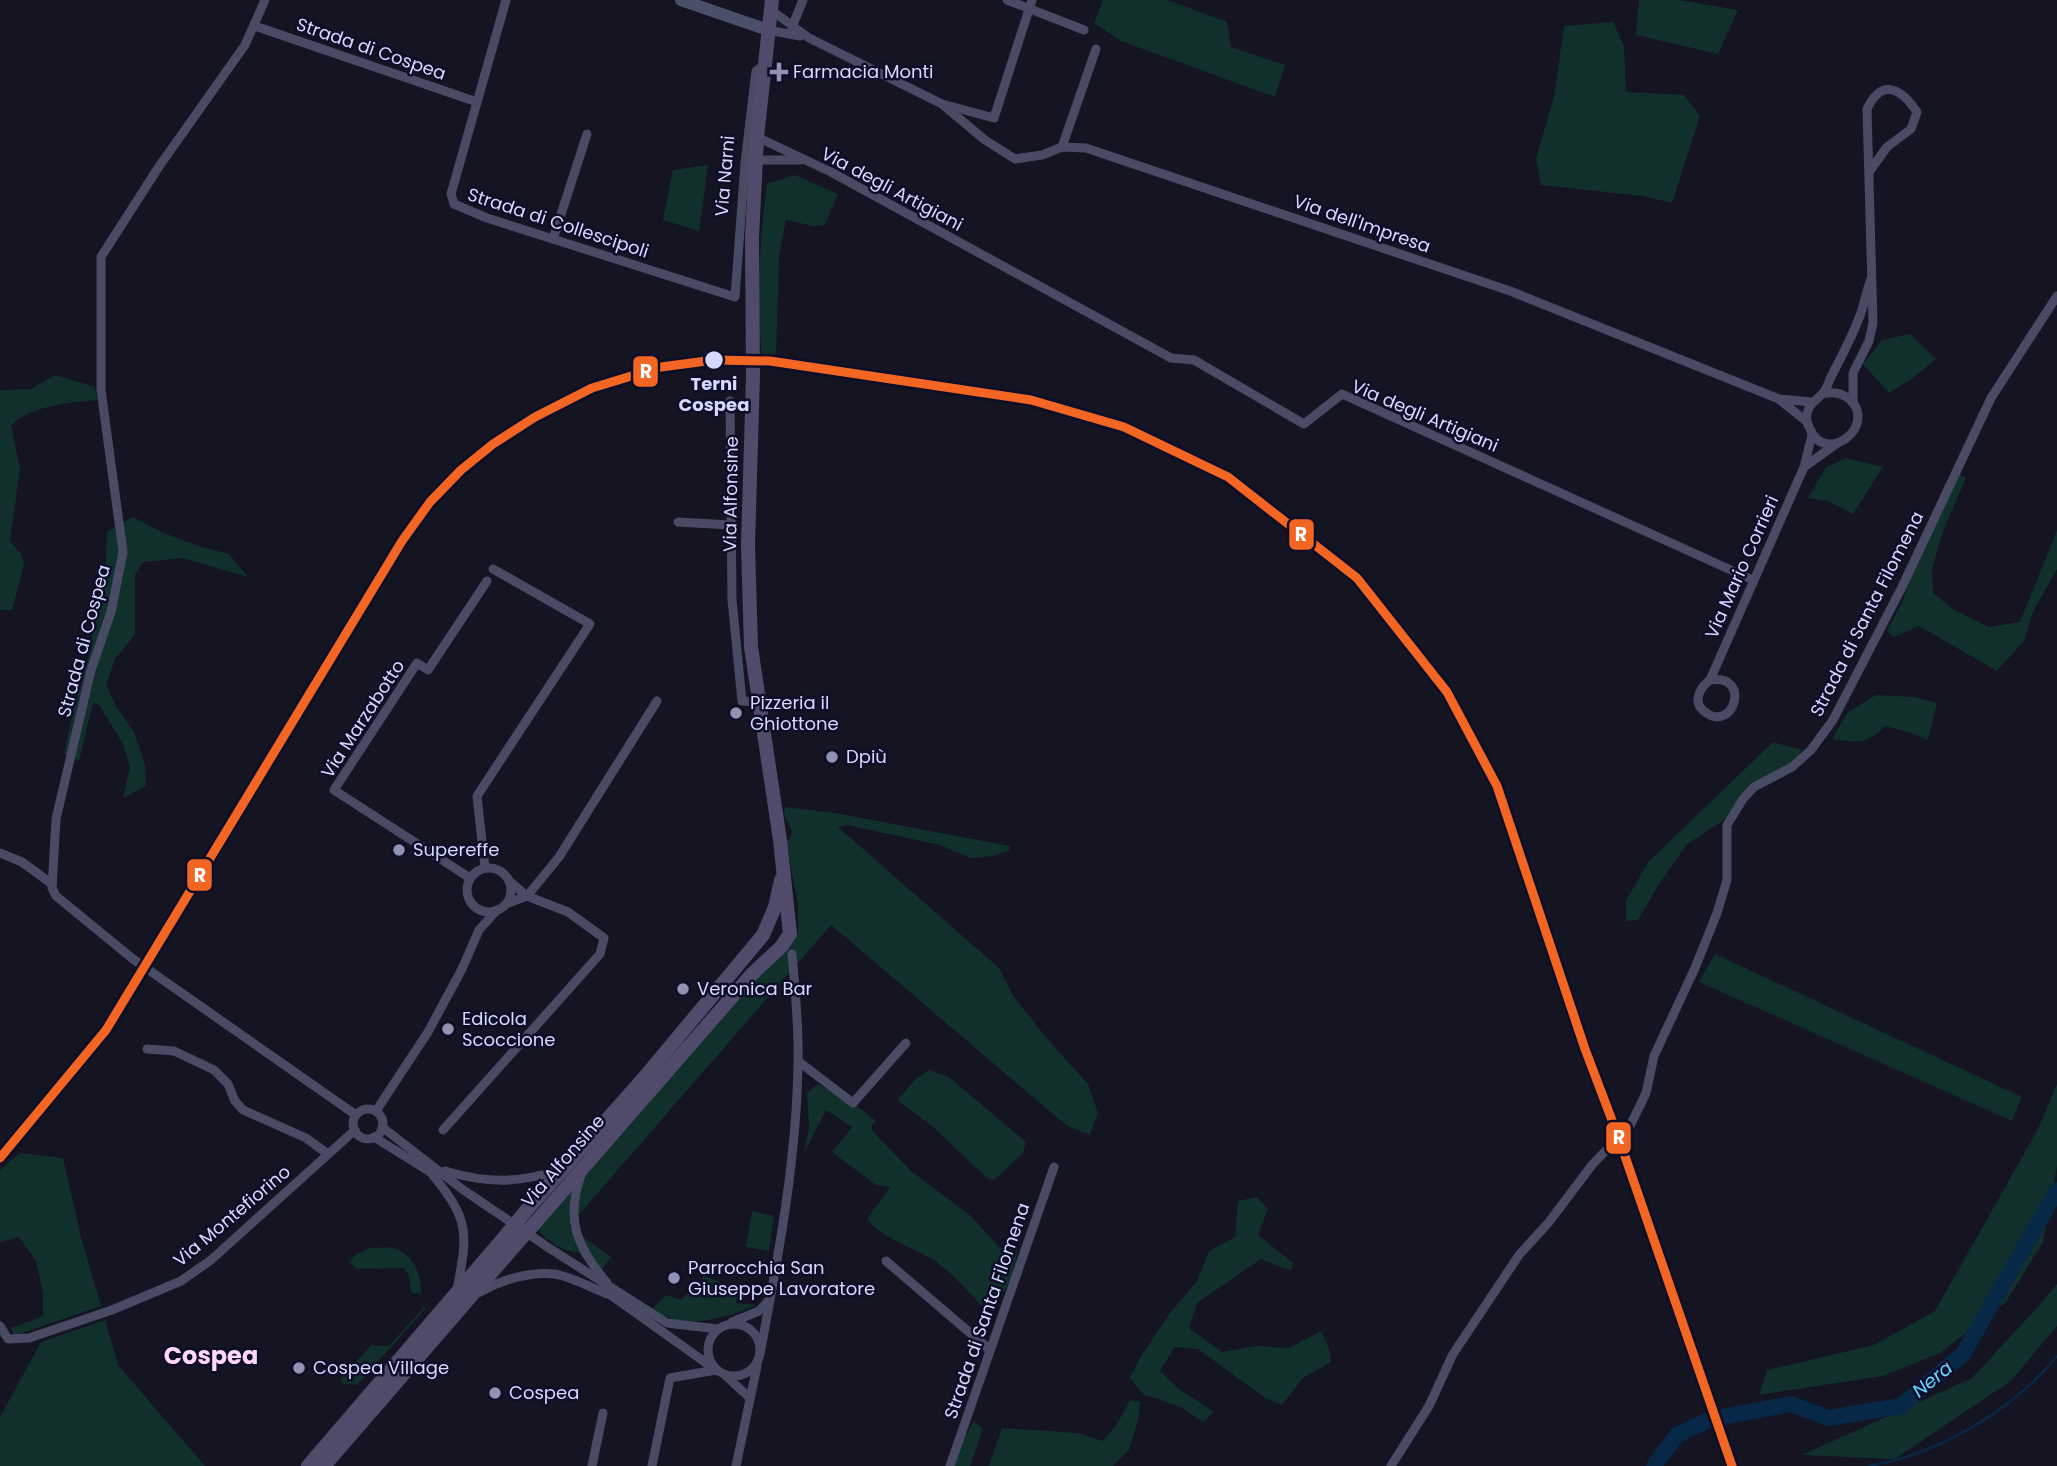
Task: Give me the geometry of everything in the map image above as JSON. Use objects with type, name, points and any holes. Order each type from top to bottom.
[{"type":"main road","name":"Via Narni","points":[[756,160],[771,5]]},
{"type":"main road","name":"Via Alfonsine","points":[[325,1465],[530,1218],[589,1159],[752,974],[787,951],[790,934],[783,868],[751,647],[748,545],[753,375],[752,238],[756,160]]},
{"type":"main road","name":"Via Alfonsine","points":[[530,1218],[563,1170],[763,935],[775,907],[783,868]]},
{"type":"main road","name":"Via Alfonsine","points":[[308,1466],[463,1296]]},
{"type":"street","name":"Strada di Cospea","points":[[52,884],[56,819],[91,670],[111,612],[123,552],[101,390],[101,257],[158,168],[245,45],[265,0]]},
{"type":"street","name":"Strada di Collescipoli","points":[[506,0],[451,194],[454,204],[552,239],[735,297]]},
{"type":"street","points":[[681,0],[768,30],[809,38]]},
{"type":"street","points":[[792,27],[803,0]]},
{"type":"street","points":[[1007,0],[1031,4],[1084,30]]},
{"type":"street","points":[[771,5],[792,27],[809,38],[942,104],[994,118],[1031,4]]},
{"type":"street","name":"Strada di Cospea","points":[[255,26],[477,102]]},
{"type":"street","points":[[1062,147],[1096,49]]},
{"type":"street","name":"Via Narni","points":[[735,297],[745,163],[756,71],[765,64]]},
{"type":"street","points":[[1804,467],[1836,444],[1848,439],[1856,428],[1858,415],[1853,402],[1853,373],[1869,341],[1873,323],[1867,109],[1880,91],[1894,90],[1907,96],[1917,111],[1911,129],[1887,147],[1869,172]]},
{"type":"street","name":"Via dell'Impresa","points":[[942,104],[1015,159],[1042,155],[1062,147],[1086,148],[1510,291],[1779,398],[1812,402]]},
{"type":"street","name":"Strada di Collescipoli","points":[[552,239],[587,134]]},
{"type":"street","name":"Via degli Artigiani","points":[[757,137],[831,172],[1171,358],[1194,360],[1304,424],[1342,394],[1753,580]]},
{"type":"street","name":"Via degli Artigiani","points":[[756,160],[801,160]]},
{"type":"street","points":[[1836,444],[1823,443],[1812,435],[1806,421],[1807,411],[1812,402],[1822,394],[1851,335],[1871,279]]},
{"type":"street","name":"Strada di Santa Filomena","points":[[1391,1466],[1429,1406],[1453,1354],[1519,1255],[1549,1222],[1592,1165],[1631,1124],[1646,1093],[1654,1056],[1717,913],[1727,880],[1727,825],[1754,787],[1792,767],[1811,750],[1833,720],[1902,587],[1991,398],[2057,296]]},
{"type":"street","points":[[1851,335],[1869,341]]},
{"type":"street","points":[[1822,394],[1833,392],[1844,395],[1853,402]]},
{"type":"street","name":"Via dell'Impresa","points":[[1779,398],[1806,421]]},
{"type":"street","name":"Via Alfonsine","points":[[730,401],[732,600],[742,701],[758,702]]},
{"type":"street","name":"Via Mario Corrieri","points":[[1710,680],[1726,681],[1732,687],[1735,703],[1724,715],[1716,717],[1701,709],[1699,692],[1710,680],[1804,467],[1812,435]]},
{"type":"street","name":"Via Alfonsine","points":[[678,522],[730,525]]},
{"type":"street","points":[[485,868],[477,796],[590,624],[493,569]]},
{"type":"street","name":"Via Marzabotto","points":[[470,878],[334,790],[416,663],[428,670],[487,580]]},
{"type":"street","points":[[376,1111],[428,1032],[462,969],[479,930],[497,910],[527,896],[559,856],[657,701]]},
{"type":"street","points":[[0,853],[22,862],[52,884],[55,896],[133,959],[356,1115]]},
{"type":"street","points":[[443,1130],[600,954],[604,938],[568,912],[527,896],[500,870],[485,868],[470,878],[467,885],[468,899],[484,912],[497,910]]},
{"type":"street","points":[[506,904],[510,895],[509,881]]},
{"type":"street","points":[[478,909],[479,930]]},
{"type":"street","points":[[736,1466],[771,1298],[790,1172],[798,1061],[787,951],[775,940],[763,935]]},
{"type":"street","points":[[798,1061],[853,1103],[906,1043]]},
{"type":"street","points":[[147,1048],[174,1051],[214,1070],[228,1084],[235,1101],[243,1110],[306,1138],[328,1154]]},
{"type":"street","points":[[374,1137],[382,1127],[381,1116],[376,1111],[363,1110],[356,1115],[353,1122],[361,1137],[374,1137],[462,1189],[612,1292],[735,1382],[750,1398]]},
{"type":"street","points":[[382,1127],[433,1170],[451,1197],[466,1238],[463,1296],[524,1275],[554,1274],[612,1292],[667,1323],[722,1327],[734,1324],[748,1328],[758,1339],[759,1357],[747,1373],[740,1376],[720,1372],[670,1378],[652,1466]]},
{"type":"street","name":"Via Montefiorino","points":[[0,1326],[8,1339],[29,1338],[111,1310],[181,1281],[211,1260],[355,1130]]},
{"type":"street","points":[[589,1159],[573,1198],[573,1214],[584,1253],[612,1292]]},
{"type":"street","name":"Strada di Santa Filomena","points":[[950,1466],[1054,1167]]},
{"type":"street","points":[[433,1170],[498,1182],[537,1177],[563,1170]]},
{"type":"street","points":[[886,1261],[990,1350]]},
{"type":"street","points":[[697,1355],[722,1327],[753,1314],[771,1298]]},
{"type":"street","points":[[708,1343],[709,1358],[720,1372]]},
{"type":"street","points":[[735,1382],[752,1385]]},
{"type":"street","points":[[592,1466],[603,1413]]},
{"type":"green space","points":[[1103,0],[1168,0],[1227,22],[1231,47],[1285,65],[1275,97],[1121,41],[1094,23]]},
{"type":"green space","points":[[1639,0],[1679,0],[1738,10],[1718,54],[1636,35]]},
{"type":"green space","points":[[1613,22],[1624,46],[1626,92],[1684,95],[1700,116],[1672,203],[1643,196],[1541,185],[1536,158],[1554,97],[1564,26]]},
{"type":"green space","points":[[708,165],[699,231],[663,220],[673,170]]},
{"type":"green space","points":[[795,175],[838,194],[825,225],[813,226],[786,220],[779,255],[776,358],[762,358],[759,271],[767,184]]},
{"type":"green space","points":[[1910,334],[1936,359],[1912,379],[1889,393],[1863,364],[1882,340]]},
{"type":"green space","points":[[55,375],[95,387],[97,400],[41,409],[11,425],[20,469],[10,541],[22,555],[24,565],[12,610],[0,610],[0,390],[31,389]]},
{"type":"green space","points":[[1846,458],[1883,467],[1853,514],[1828,501],[1808,498],[1826,467]]},
{"type":"green space","points":[[1955,472],[1966,478],[1943,531],[1932,569],[1933,593],[1953,609],[1989,627],[2020,622],[2057,530],[2057,569],[2033,612],[2024,641],[1997,671],[1919,626],[1894,637],[1887,631],[1903,600]]},
{"type":"green space","points":[[133,517],[164,533],[229,554],[248,577],[182,558],[143,562],[135,575],[135,635],[115,659],[106,685],[117,708],[134,732],[145,764],[146,786],[123,798],[130,767],[123,744],[99,705],[93,703],[79,761],[64,753],[90,652],[97,602],[105,579],[107,532]]},
{"type":"green space","points":[[1876,695],[1915,697],[1937,703],[1928,740],[1885,726],[1873,736],[1861,741],[1832,739],[1848,712]]},
{"type":"green space","points":[[1773,742],[1802,750],[1793,763],[1764,782],[1729,817],[1687,844],[1638,920],[1626,921],[1626,901],[1648,862]]},
{"type":"green space","points":[[785,807],[835,813],[1010,846],[1009,850],[993,856],[971,858],[940,845],[847,825],[838,827],[999,968],[1014,997],[1088,1084],[1098,1113],[1090,1135],[1067,1126],[831,925],[569,1226],[611,1257],[597,1276],[578,1252],[555,1245],[537,1229],[749,984],[788,946],[798,932],[798,904],[786,843],[793,833],[784,815]]},
{"type":"green space","points":[[1715,954],[2022,1097],[2012,1121],[1699,982]]},
{"type":"green space","points":[[929,1070],[949,1077],[1026,1142],[1023,1153],[994,1180],[987,1178],[933,1127],[897,1100],[917,1078]]},
{"type":"green space","points":[[818,1084],[853,1103],[876,1121],[871,1126],[874,1133],[911,1171],[971,1216],[1000,1248],[1018,1247],[1009,1283],[999,1298],[984,1308],[939,1264],[889,1237],[867,1219],[890,1187],[876,1185],[832,1152],[852,1127],[826,1110],[804,1153],[809,1127],[807,1093]]},
{"type":"green space","points":[[2057,1084],[2057,1166],[2043,1242],[2006,1302],[1940,1353],[1883,1376],[1759,1395],[1767,1370],[1874,1345],[1935,1311],[2038,1129]]},
{"type":"green space","points":[[20,1153],[63,1158],[81,1237],[101,1306],[14,1336],[11,1328],[43,1316],[43,1294],[36,1261],[19,1237],[0,1242],[0,1170]]},
{"type":"green space","points":[[1257,1197],[1268,1209],[1258,1235],[1293,1263],[1291,1271],[1261,1259],[1197,1303],[1189,1328],[1222,1352],[1257,1346],[1289,1348],[1321,1331],[1330,1351],[1331,1362],[1303,1378],[1282,1405],[1265,1398],[1198,1349],[1175,1347],[1160,1371],[1179,1389],[1214,1412],[1203,1422],[1181,1407],[1143,1394],[1130,1378],[1167,1317],[1197,1281],[1209,1251],[1235,1237],[1238,1201]]},
{"type":"green space","points":[[752,1211],[774,1216],[769,1251],[746,1247]]},
{"type":"green space","points":[[370,1248],[393,1248],[406,1255],[418,1272],[421,1294],[411,1293],[409,1276],[404,1268],[357,1269],[349,1262],[355,1255]]},
{"type":"green space","points":[[704,1276],[728,1285],[739,1285],[736,1303],[757,1305],[728,1315],[696,1321],[676,1320],[651,1310],[666,1295],[681,1300]]},
{"type":"green space","points":[[2057,1284],[2057,1326],[2011,1381],[1895,1459],[1802,1455],[1972,1378]]},
{"type":"green space","points":[[424,1307],[426,1308],[357,1385],[344,1384],[340,1380],[371,1345],[389,1346]]},
{"type":"green space","points":[[105,1320],[118,1365],[205,1466],[0,1466],[0,1417],[41,1342]]},
{"type":"green space","points":[[1130,1400],[1140,1402],[1139,1417],[1129,1450],[1113,1466],[989,1466],[1002,1428],[1078,1433],[1103,1441],[1117,1424]]},
{"type":"green space","points":[[974,1421],[983,1429],[970,1466],[954,1466],[961,1443]]},
{"type":"waterway","name":"Nera","points":[[1654,1466],[1677,1435],[1711,1419],[1791,1404],[1828,1418],[1901,1406],[1963,1354],[2057,1190]]},
{"type":"waterway","points":[[1870,1466],[1922,1451],[1973,1427],[2019,1395],[2057,1356]]},
{"type":"transit line","name":"R","points":[[0,1158],[106,1030],[402,541],[430,502],[461,470],[493,444],[535,417],[592,388],[661,367],[714,360],[770,361],[1031,400],[1124,427],[1228,477],[1357,578],[1447,692],[1497,786],[1585,1049],[1618,1136],[1732,1466]]},
{"type":"place","name":"Farmacia Monti","points":[[779,72]]},
{"type":"place","name":"Terni Cospea","points":[[714,360]]},
{"type":"place","name":"Pizzeria il Ghiottone","points":[[736,713]]},
{"type":"place","name":"Dpiù","points":[[832,757]]},
{"type":"place","name":"Supereffe","points":[[399,850]]},
{"type":"place","name":"Veronica Bar","points":[[683,989]]},
{"type":"place","name":"Edicola Scoccione","points":[[448,1029]]},
{"type":"place","name":"Parrocchia San Giuseppe Lavoratore","points":[[674,1278]]},
{"type":"place","name":"Cospea Village","points":[[299,1368]]},
{"type":"place","name":"Cospea","points":[[495,1393]]},
{"type":"district","name":"Cospea","points":[[211,1356]]}]
